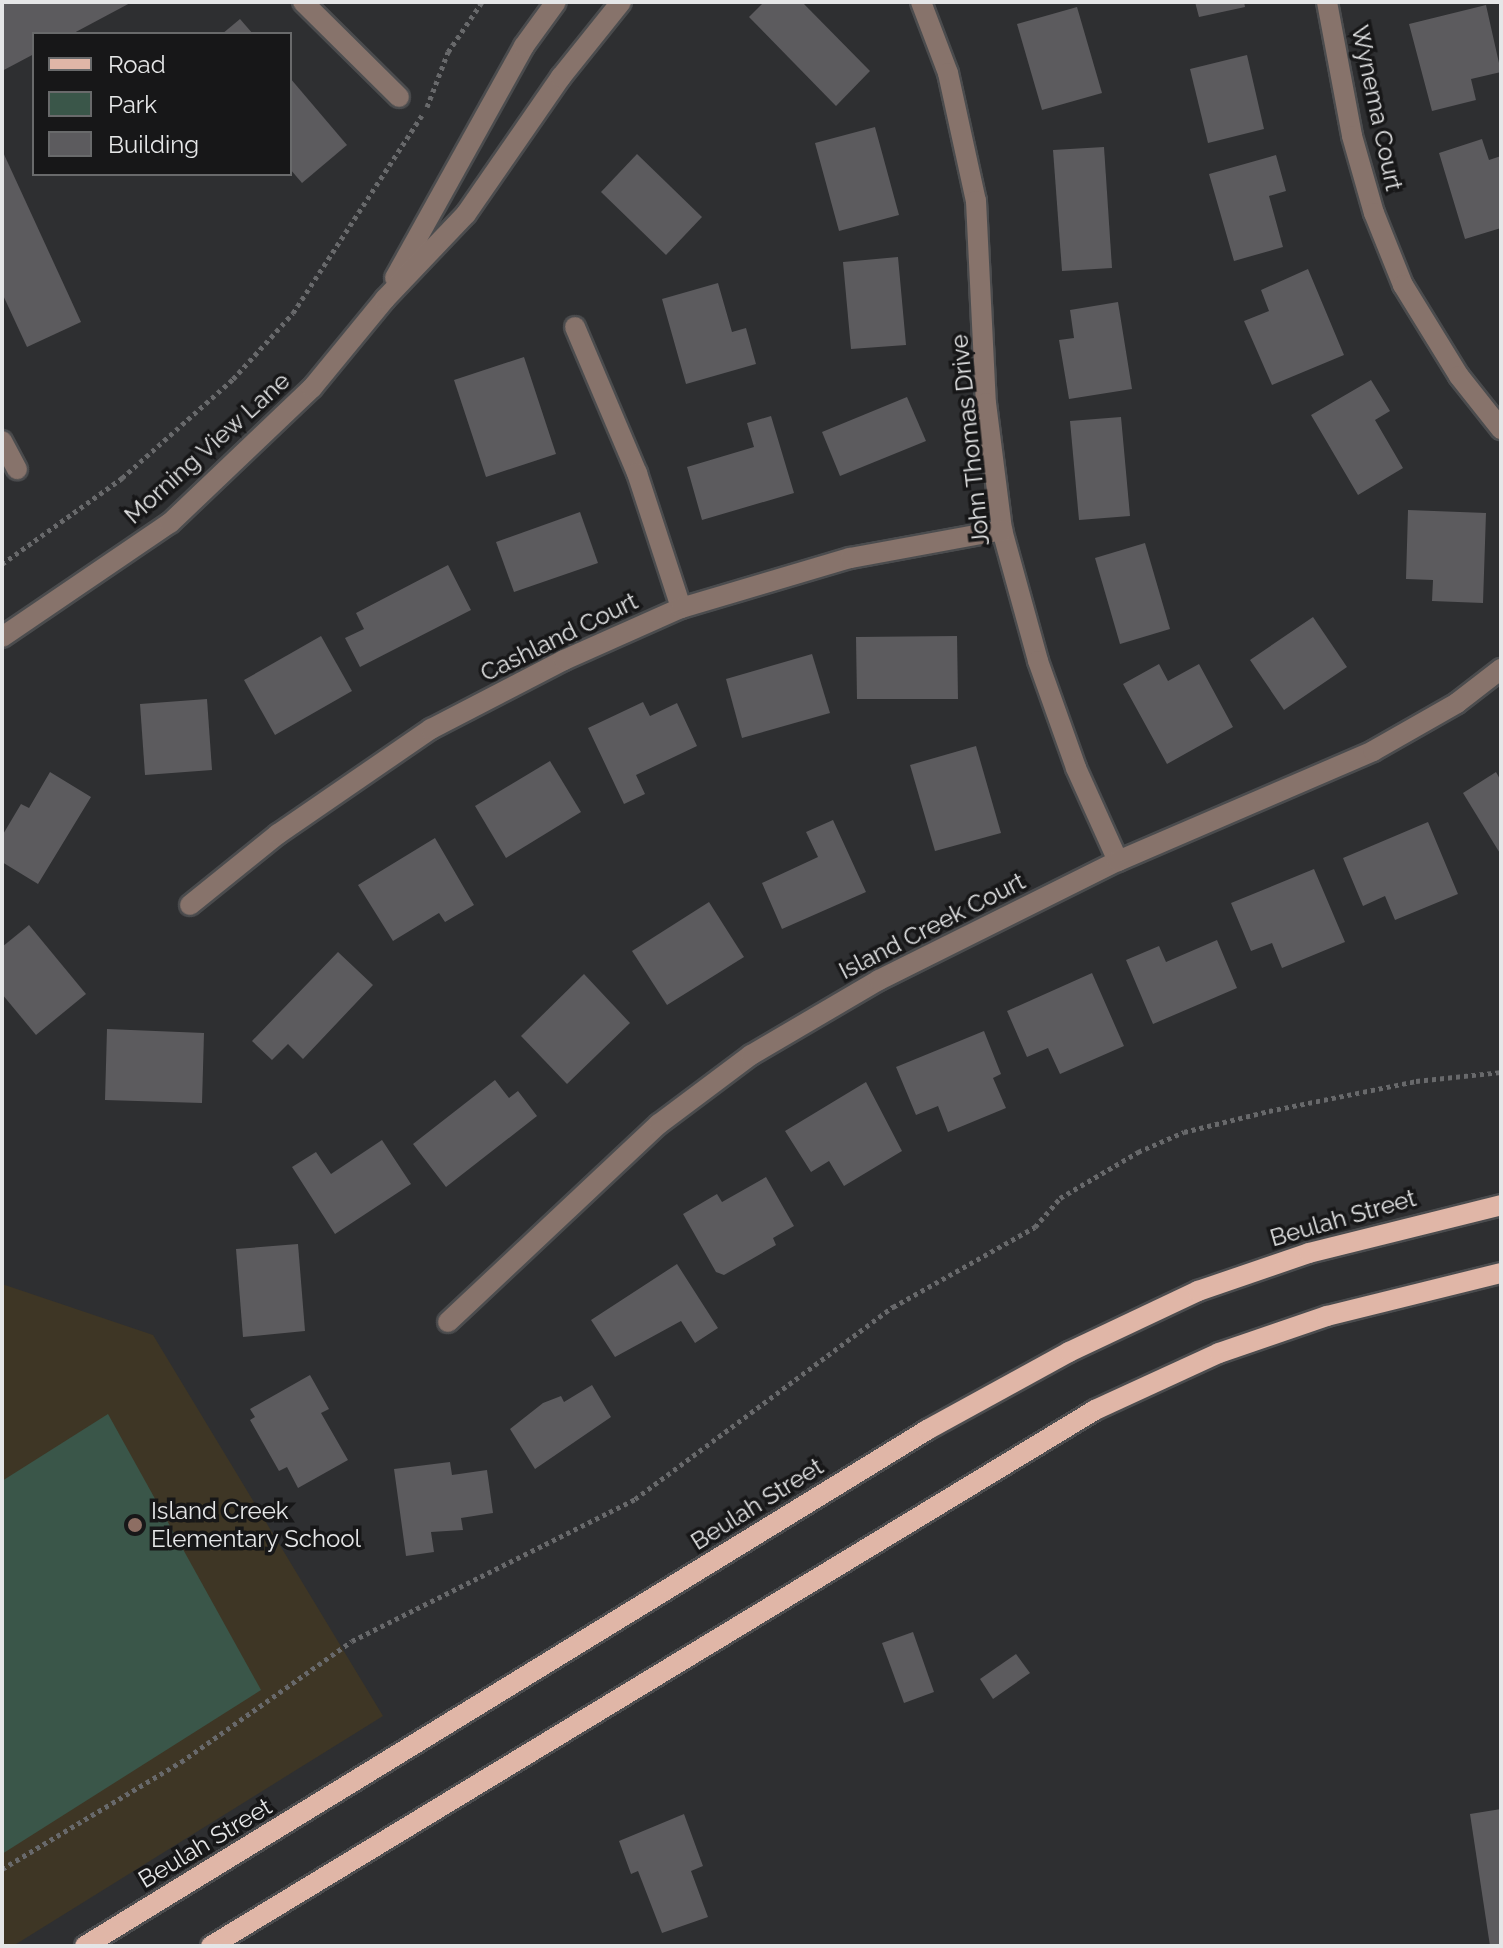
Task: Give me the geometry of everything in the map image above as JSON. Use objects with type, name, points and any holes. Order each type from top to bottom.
[{"type":"main road","name":"Beulah Street","points":[[85,1946],[927,1430],[1069,1352],[1198,1291],[1309,1253],[1501,1205]]},
{"type":"main road","points":[[211,1946],[1095,1410],[1219,1353],[1327,1316],[1501,1273]]},
{"type":"street","points":[[303,2],[399,97]]},
{"type":"street","name":"Morning View Lane","points":[[385,299],[524,46],[556,2]]},
{"type":"street","name":"Morning View Lane","points":[[2,637],[170,523],[312,388],[385,299],[466,214],[561,77],[621,2]]},
{"type":"street","name":"John Thomas Drive","points":[[921,2],[948,73],[976,201],[986,403],[1002,530],[1038,661],[1076,768],[1118,861]]},
{"type":"street","name":"Wynema Court","points":[[1327,2],[1352,136],[1374,213],[1403,285],[1459,376],[1501,429]]},
{"type":"street","points":[[575,327],[637,473],[681,608]]},
{"type":"street","points":[[2,441],[17,469]]},
{"type":"street","name":"Cashland Court","points":[[190,905],[278,834],[431,729],[564,660],[681,608],[850,558],[1002,530]]},
{"type":"street","name":"Island Creek Court","points":[[448,1322],[659,1124],[751,1055],[879,980],[1118,861],[1373,751],[1457,703],[1501,669]]},
{"type":"path","points":[[2,564],[183,427],[293,313],[390,170],[430,101],[448,52],[482,2]]},
{"type":"path","points":[[2,1869],[181,1762],[352,1641],[635,1499],[893,1307],[1035,1227],[1060,1198],[1138,1152],[1184,1132],[1269,1111],[1416,1081],[1501,1072]]},
{"type":"shaded area","name":"Island Creek Elementary School","points":[[2,1284],[153,1335],[383,1716],[13,1946],[2,1946]]},
{"type":"green space","points":[[108,1414],[261,1690],[2,1854],[2,1481]]},
{"type":"building","points":[[2,2],[132,2],[76,32],[32,32],[32,55],[2,71]]},
{"type":"building","points":[[764,2],[802,2],[870,71],[836,106],[749,17]]},
{"type":"building","points":[[1195,2],[1244,2],[1245,7],[1199,17]]},
{"type":"building","points":[[1486,5],[1501,72],[1471,79],[1476,100],[1432,111],[1409,24]]},
{"type":"building","points":[[1077,7],[1102,93],[1042,110],[1017,24]]},
{"type":"building","points":[[240,19],[251,32],[224,32]]},
{"type":"building","points":[[1247,55],[1264,129],[1208,143],[1190,69]]},
{"type":"building","points":[[292,80],[347,145],[302,183],[292,171]]},
{"type":"building","points":[[875,127],[899,215],[839,231],[815,143]]},
{"type":"building","points":[[1482,139],[1489,160],[1501,156],[1501,228],[1465,239],[1439,153]]},
{"type":"building","points":[[1104,147],[1112,268],[1062,271],[1053,150]]},
{"type":"building","points":[[2,150],[81,322],[27,347],[2,293]]},
{"type":"building","points":[[637,154],[702,217],[666,255],[601,192]]},
{"type":"building","points":[[1276,155],[1286,191],[1269,196],[1283,247],[1234,261],[1209,174]]},
{"type":"building","points":[[898,257],[906,345],[851,349],[843,262]]},
{"type":"building","points":[[1308,269],[1344,355],[1272,385],[1244,321],[1269,311],[1261,290]]},
{"type":"building","points":[[718,283],[732,332],[746,328],[756,364],[686,384],[662,299]]},
{"type":"building","points":[[1118,302],[1132,389],[1069,399],[1059,340],[1074,338],[1070,310]]},
{"type":"building","points":[[524,357],[556,454],[486,477],[454,380]]},
{"type":"building","points":[[1371,380],[1390,411],[1375,420],[1403,468],[1358,495],[1311,415]]},
{"type":"building","points":[[907,397],[926,441],[840,476],[822,432]]},
{"type":"building","points":[[771,416],[794,493],[702,520],[687,467],[754,447],[747,423]]},
{"type":"building","points":[[1121,417],[1130,516],[1079,520],[1070,421]]},
{"type":"building","points":[[1408,510],[1486,513],[1483,603],[1432,601],[1433,580],[1406,579]]},
{"type":"building","points":[[580,512],[598,563],[514,592],[496,542]]},
{"type":"building","points":[[1145,543],[1170,629],[1120,644],[1095,558]]},
{"type":"building","points":[[448,565],[471,610],[360,667],[345,638],[364,629],[356,613]]},
{"type":"building","points":[[1313,617],[1347,667],[1284,710],[1250,660]]},
{"type":"building","points":[[321,636],[352,691],[275,735],[244,680]]},
{"type":"building","points":[[957,636],[958,699],[857,699],[856,637]]},
{"type":"building","points":[[812,654],[830,713],[742,738],[726,679]]},
{"type":"building","points":[[1159,664],[1168,681],[1199,664],[1233,727],[1167,764],[1123,684]]},
{"type":"building","points":[[207,699],[212,770],[145,775],[140,704]]},
{"type":"building","points":[[643,702],[650,716],[677,703],[697,746],[636,775],[645,794],[624,804],[588,728]]},
{"type":"building","points":[[976,746],[1001,833],[935,851],[910,765]]},
{"type":"building","points":[[550,761],[581,812],[506,858],[475,806]]},
{"type":"building","points":[[50,772],[91,797],[38,884],[2,862],[2,836],[21,804],[29,808]]},
{"type":"building","points":[[1496,772],[1501,781],[1501,855],[1463,793]]},
{"type":"building","points":[[833,820],[866,892],[782,929],[762,883],[818,857],[806,832]]},
{"type":"building","points":[[1428,822],[1458,894],[1395,920],[1385,896],[1363,906],[1343,858]]},
{"type":"building","points":[[435,838],[474,905],[445,922],[439,913],[393,941],[358,885]]},
{"type":"building","points":[[1314,869],[1345,942],[1282,968],[1272,943],[1251,951],[1231,903]]},
{"type":"building","points":[[709,902],[744,957],[667,1005],[632,951]]},
{"type":"building","points":[[29,925],[86,994],[36,1035],[2,994],[2,947]]},
{"type":"building","points":[[1217,940],[1237,988],[1153,1024],[1126,960],[1159,946],[1166,962]]},
{"type":"building","points":[[338,952],[373,985],[303,1059],[288,1044],[272,1060],[252,1041]]},
{"type":"building","points":[[1092,973],[1124,1046],[1060,1074],[1048,1048],[1027,1057],[1007,1011]]},
{"type":"building","points":[[584,974],[630,1023],[567,1084],[521,1036]]},
{"type":"building","points":[[107,1029],[204,1033],[202,1103],[105,1100]]},
{"type":"building","points":[[984,1031],[1001,1074],[993,1078],[1006,1108],[948,1132],[938,1106],[916,1115],[896,1067]]},
{"type":"building","points":[[495,1080],[509,1098],[518,1091],[537,1116],[446,1187],[413,1144]]},
{"type":"building","points":[[866,1082],[902,1151],[844,1186],[829,1161],[811,1172],[785,1131]]},
{"type":"building","points":[[382,1140],[411,1184],[335,1234],[292,1167],[316,1152],[331,1174]]},
{"type":"building","points":[[766,1177],[794,1226],[773,1238],[776,1245],[724,1275],[716,1272],[683,1214],[717,1194],[722,1202]]},
{"type":"building","points":[[298,1244],[305,1331],[243,1337],[236,1249]]},
{"type":"building","points":[[677,1264],[718,1328],[695,1343],[681,1321],[615,1357],[591,1320]]},
{"type":"building","points":[[310,1375],[329,1409],[321,1413],[348,1460],[298,1488],[287,1467],[279,1471],[250,1420],[255,1417],[250,1409]]},
{"type":"building","points":[[592,1385],[611,1417],[535,1469],[510,1429],[543,1403],[561,1396],[564,1402]]},
{"type":"building","points":[[450,1462],[452,1475],[487,1470],[493,1513],[461,1518],[463,1530],[431,1532],[434,1552],[406,1556],[394,1469]]},
{"type":"building","points":[[913,1632],[934,1692],[904,1703],[882,1643]]},
{"type":"building","points":[[1016,1654],[1030,1673],[993,1699],[980,1679]]},
{"type":"building","points":[[1501,1809],[1501,1946],[1490,1946],[1470,1814]]},
{"type":"building","points":[[684,1814],[703,1866],[691,1871],[708,1917],[662,1933],[638,1871],[631,1874],[619,1841]]},
{"type":"place","name":"Island Creek Elementary School","points":[[135,1525]]}]
